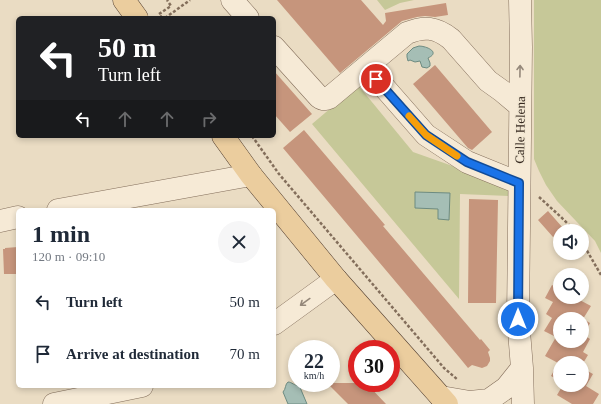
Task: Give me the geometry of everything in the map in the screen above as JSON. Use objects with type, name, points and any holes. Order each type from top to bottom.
[{"type":"main road","points":[[124,0],[136,16]]},
{"type":"main road","points":[[224,138],[252,175],[336,279],[444,400]]},
{"type":"street","points":[[232,0],[246,16]]},
{"type":"street","name":"Calle Helena","points":[[520,0],[521,41],[518,319],[523,404]]},
{"type":"street","points":[[276,49],[319,97],[326,100],[407,33],[426,28],[435,30],[444,33],[451,39],[488,81],[493,95],[520,116]]},
{"type":"street","points":[[376,79],[426,135],[467,162],[519,183]]},
{"type":"street","points":[[69,208],[252,175]]},
{"type":"street","points":[[0,220],[16,217]]},
{"type":"street","points":[[276,323],[336,279]]},
{"type":"street","points":[[444,400],[470,402],[489,400],[502,396],[522,368]]},
{"type":"street","points":[[54,404],[132,388]]},
{"type":"path","points":[[161,16],[159,14],[171,6],[167,0]]},
{"type":"path","points":[[166,16],[190,0]]},
{"type":"path","points":[[253,138],[279,174],[444,368],[459,381]]},
{"type":"path","points":[[538,197],[568,224]]},
{"type":"path","points":[[589,255],[601,276]]},
{"type":"green space","points":[[377,0],[414,0],[400,3],[385,10]]},
{"type":"green space","points":[[534,0],[601,0],[601,253],[595,241],[589,235],[589,224],[579,224],[557,201],[546,185],[534,159]]},
{"type":"green space","points":[[358,85],[413,152],[509,186],[509,196],[460,194],[459,299],[312,124]]},
{"type":"water","points":[[419,46],[428,48],[433,52],[432,56],[428,58],[430,66],[427,68],[422,67],[420,61],[408,61],[407,54],[413,48]]},
{"type":"water","points":[[415,192],[450,193],[449,220],[438,219],[438,209],[415,208]]},
{"type":"water","points":[[288,382],[288,392],[302,392],[307,404],[288,404],[283,392]]},
{"type":"building","points":[[277,0],[361,0],[383,25],[386,21],[385,13],[446,3],[448,15],[417,17],[402,21],[340,73]]},
{"type":"building","points":[[435,65],[492,132],[472,150],[468,148],[413,84]]},
{"type":"building","points":[[276,73],[312,114],[290,132],[276,116]]},
{"type":"building","points":[[304,130],[385,225],[383,226],[490,350],[488,352],[490,361],[487,366],[482,368],[472,365],[468,368],[283,148]]},
{"type":"building","points":[[469,199],[498,200],[496,303],[468,303]]},
{"type":"building","points":[[548,211],[559,224],[553,224],[553,237],[538,220]]},
{"type":"building","points":[[16,247],[16,274],[4,274],[3,249]]},
{"type":"building","points":[[552,285],[553,286],[553,302],[545,298]]},
{"type":"building","points":[[553,302],[553,304],[587,304],[591,306],[587,312],[553,312],[553,336],[544,331],[552,318],[546,314]]},
{"type":"building","points":[[553,342],[553,348],[585,348],[583,352],[588,355],[553,356],[553,360],[545,356]]},
{"type":"building","points":[[589,372],[593,374],[589,381]]},
{"type":"building","points":[[340,383],[348,383],[348,392],[375,392],[386,404],[348,404],[336,392],[340,392]]},
{"type":"building","points":[[589,388],[599,394],[593,404],[572,404],[557,395],[559,392],[589,392]]},
{"type":"slow traffic","points":[[409,116],[426,135],[457,156]]},
{"type":"route","points":[[376,79],[426,135],[467,162],[519,183],[518,319]]}]
